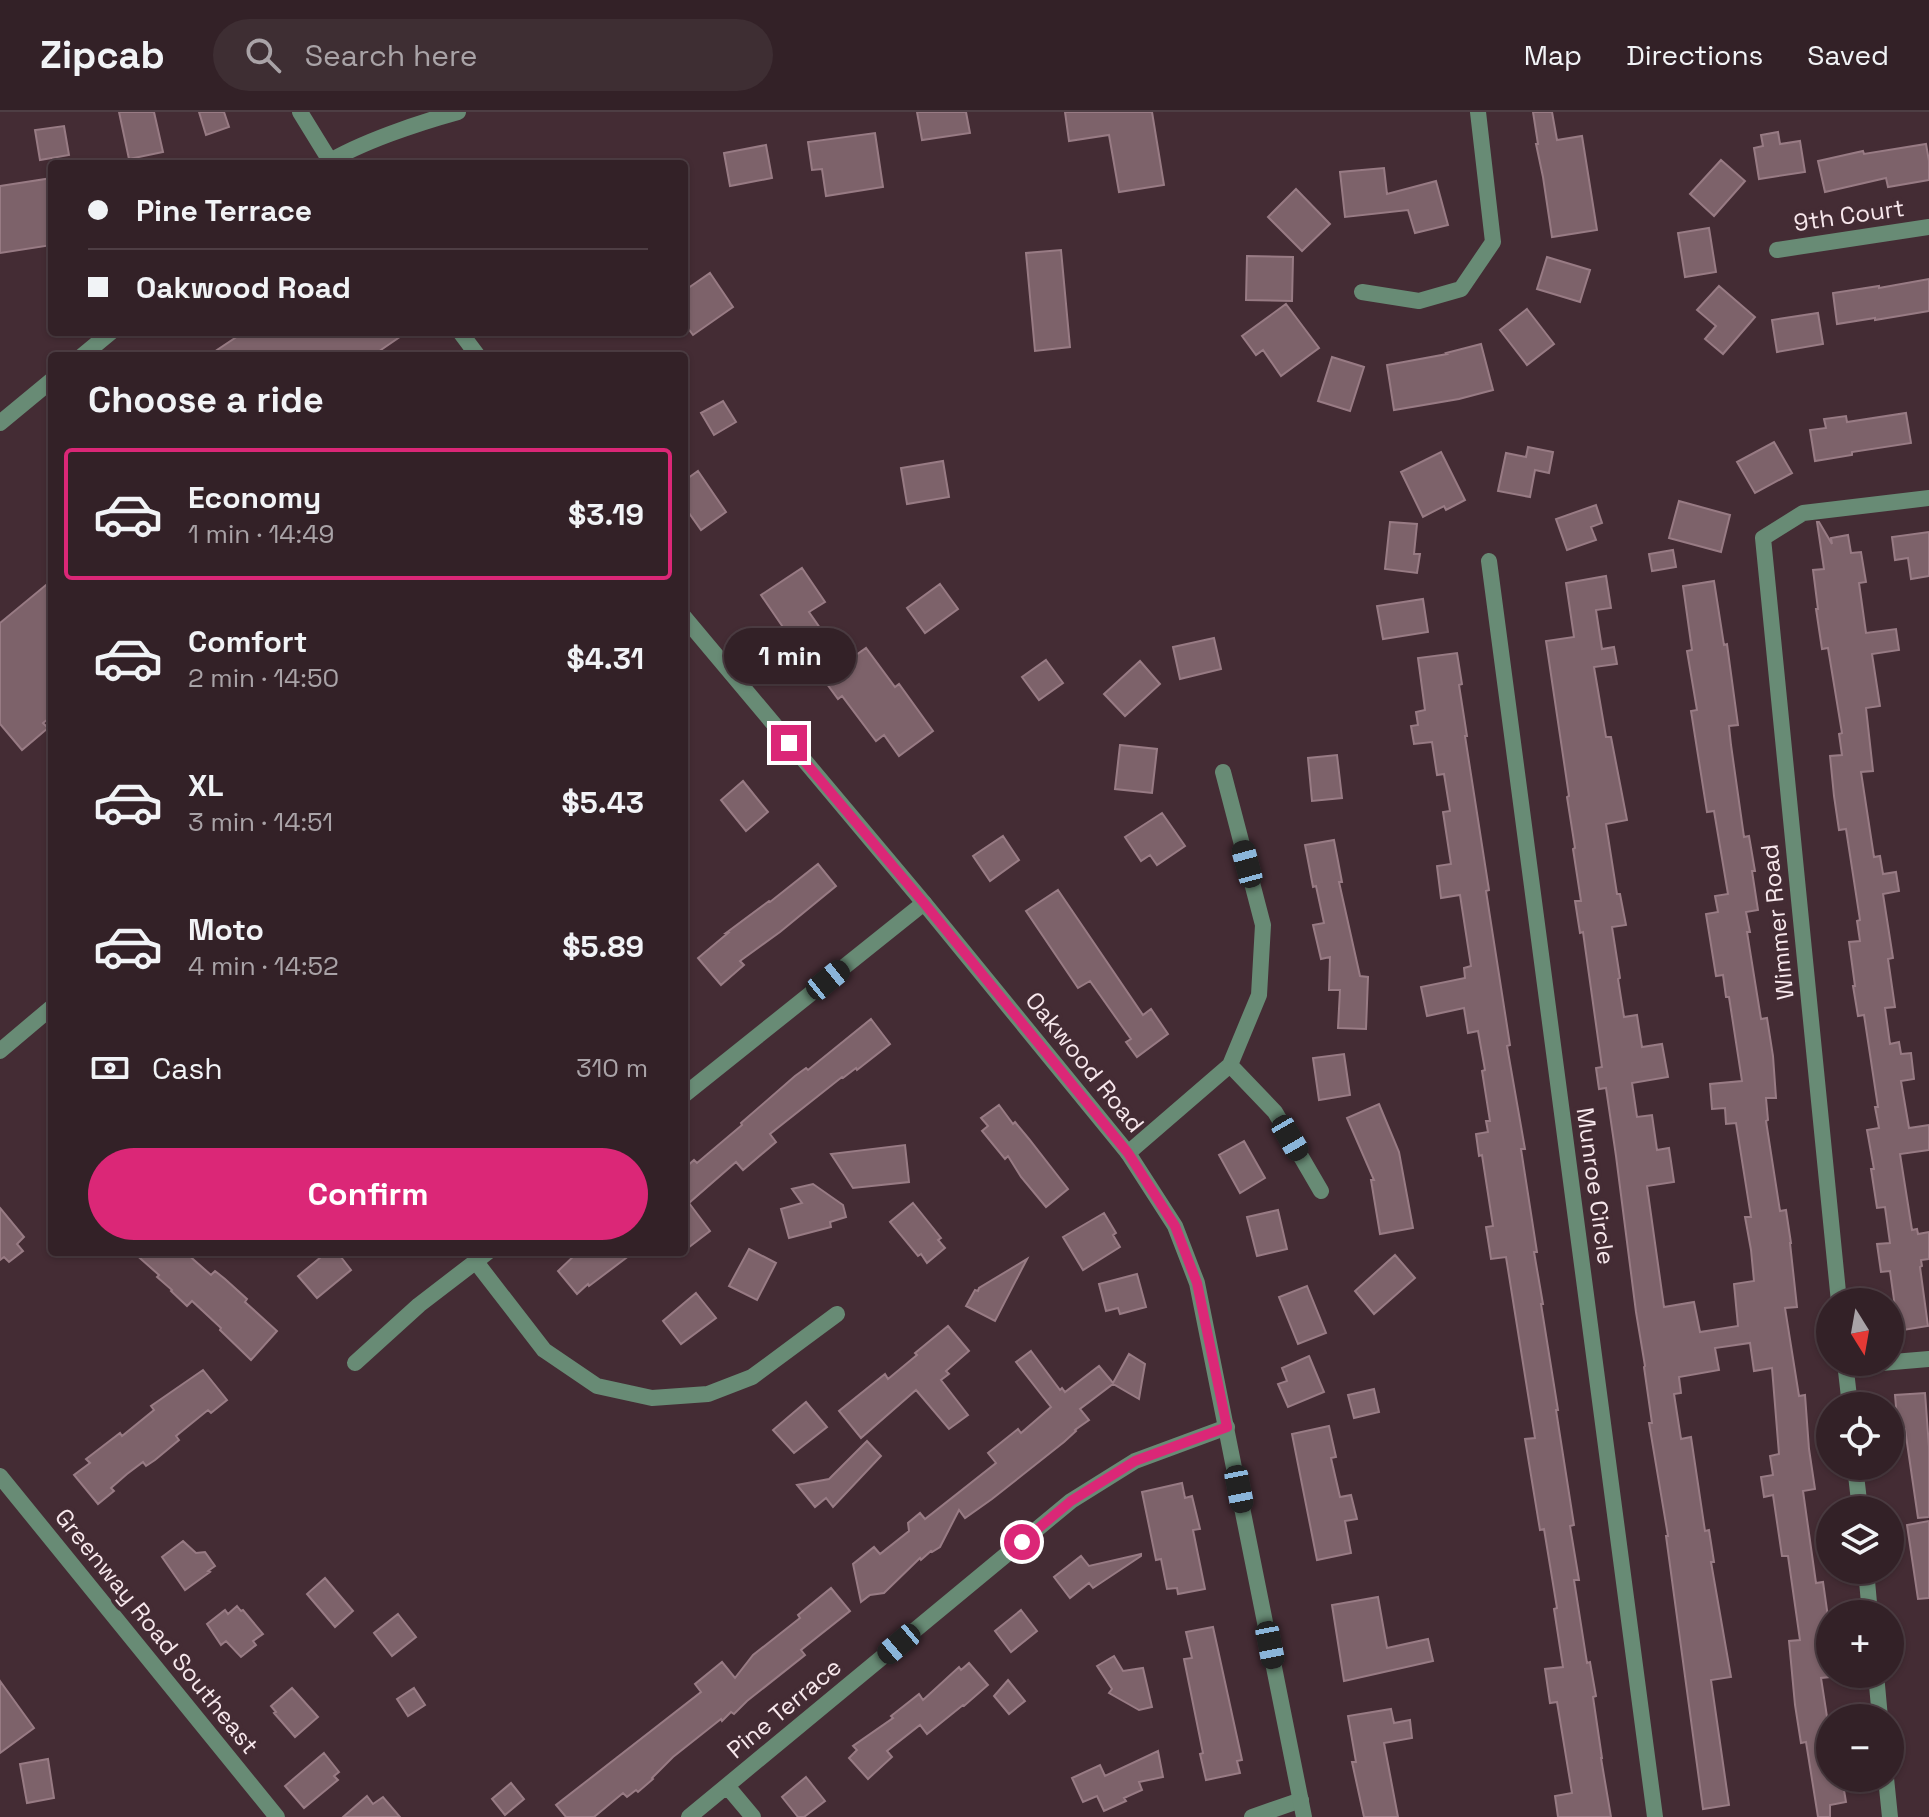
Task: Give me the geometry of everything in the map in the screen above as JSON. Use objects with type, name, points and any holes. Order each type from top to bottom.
[{"type":"street","points":[[300,112],[327,160]]},
{"type":"street","points":[[336,160],[431,120],[458,112]]},
{"type":"street","points":[[1362,292],[1419,301],[1461,289],[1493,242],[1478,112]]},
{"type":"street","name":"9th Court","points":[[1777,250],[1929,227]]},
{"type":"street","points":[[87,352],[106,336]]},
{"type":"street","points":[[0,423],[48,383]]},
{"type":"street","name":"Wimmer Road","points":[[1838,1288],[1763,538],[1803,513],[1929,498]]},
{"type":"street","name":"Munroe Circle","points":[[1489,561],[1655,1817]]},
{"type":"street","name":"Oakwood Road","points":[[688,622],[1128,1153],[1175,1226],[1197,1283],[1303,1809]]},
{"type":"street","points":[[1128,1153],[1230,1065],[1259,995],[1263,925],[1223,772]]},
{"type":"street","points":[[688,1092],[924,903]]},
{"type":"street","points":[[0,1051],[48,1010]]},
{"type":"street","points":[[1230,1065],[1275,1112],[1321,1191]]},
{"type":"street","points":[[355,1363],[419,1305],[482,1257],[544,1350],[597,1386],[652,1398],[708,1394],[752,1377],[837,1314]]},
{"type":"street","points":[[1904,1360],[1929,1359]]},
{"type":"street","name":"Pine Terrace","points":[[689,1817],[1071,1501],[1135,1461],[1227,1427]]},
{"type":"street","name":"Greenway Road Southeast","points":[[0,1476],[277,1817]]},
{"type":"street","points":[[727,1786],[753,1817]]},
{"type":"street","points":[[1887,1792],[1890,1817]]},
{"type":"street","points":[[1252,1817],[1303,1809]]},
{"type":"building","points":[[119,112],[154,112],[163,152],[129,159]]},
{"type":"building","points":[[199,112],[224,112],[229,127],[206,135]]},
{"type":"building","points":[[917,112],[966,112],[970,133],[922,140]]},
{"type":"building","points":[[1065,112],[1152,112],[1164,185],[1119,192],[1109,135],[1069,141]]},
{"type":"building","points":[[1533,112],[1552,112],[1557,140],[1582,136],[1597,230],[1552,237]]},
{"type":"building","points":[[64,126],[69,155],[40,160],[35,130]]},
{"type":"building","points":[[1778,132],[1780,144],[1800,141],[1805,172],[1759,179],[1754,148],[1763,146],[1761,135]]},
{"type":"building","points":[[875,133],[883,187],[826,196],[822,169],[812,170],[808,142]]},
{"type":"building","points":[[1926,144],[1929,180],[1888,187],[1886,178],[1825,192],[1818,161],[1863,151],[1864,154]]},
{"type":"building","points":[[766,145],[772,178],[730,186],[724,153]]},
{"type":"building","points":[[1721,160],[1745,181],[1714,216],[1690,194]]},
{"type":"building","points":[[1384,168],[1387,194],[1436,181],[1448,225],[1415,233],[1408,210],[1345,217],[1340,172]]},
{"type":"building","points":[[48,179],[48,246],[0,253],[0,186]]},
{"type":"building","points":[[1296,189],[1330,224],[1302,251],[1268,217]]},
{"type":"building","points":[[1709,228],[1716,272],[1685,277],[1678,233]]},
{"type":"building","points":[[1061,250],[1070,347],[1035,351],[1026,253]]},
{"type":"building","points":[[1247,256],[1293,257],[1292,301],[1246,300]]},
{"type":"building","points":[[1547,257],[1590,270],[1580,302],[1537,289]]},
{"type":"building","points":[[710,273],[733,307],[693,335],[688,328],[688,288]]},
{"type":"building","points":[[1929,279],[1929,311],[1837,324],[1833,293]]},
{"type":"building","points":[[1719,286],[1755,317],[1723,354],[1705,339],[1716,326],[1697,310]]},
{"type":"building","points":[[1286,304],[1319,348],[1281,376],[1263,350],[1256,355],[1242,336]]},
{"type":"building","points":[[1527,309],[1554,344],[1527,365],[1500,330]]},
{"type":"building","points":[[1818,313],[1823,344],[1777,352],[1772,320]]},
{"type":"building","points":[[238,336],[401,336],[378,352],[214,352]]},
{"type":"building","points":[[1481,344],[1493,390],[1394,410],[1387,365]]},
{"type":"building","points":[[1332,357],[1364,367],[1350,411],[1318,401]]},
{"type":"building","points":[[723,401],[736,422],[714,435],[701,413]]},
{"type":"building","points":[[1906,413],[1911,443],[1815,461],[1810,430],[1826,428],[1824,419],[1846,416],[1847,422]]},
{"type":"building","points":[[1774,442],[1792,473],[1755,493],[1737,462]]},
{"type":"building","points":[[1528,447],[1553,452],[1549,473],[1535,470],[1530,497],[1498,491],[1506,453],[1526,457]]},
{"type":"building","points":[[1441,452],[1465,500],[1423,517],[1401,472]]},
{"type":"building","points":[[943,461],[949,497],[907,504],[901,468]]},
{"type":"building","points":[[698,471],[726,512],[701,530],[688,512],[688,478]]},
{"type":"building","points":[[1679,501],[1730,515],[1721,552],[1669,538]]},
{"type":"building","points":[[1596,505],[1602,523],[1591,527],[1596,540],[1567,550],[1556,519]]},
{"type":"building","points":[[1390,522],[1417,524],[1414,554],[1420,554],[1417,573],[1385,569]]},
{"type":"building","points":[[1817,522],[1832,544],[1831,538],[1848,535],[1851,553],[1861,552],[1866,582],[1859,583],[1866,633],[1896,629],[1899,650],[1872,654],[1880,706],[1866,708],[1873,771],[1861,772],[1874,857],[1880,856],[1883,874],[1896,872],[1899,891],[1883,894],[1893,958],[1888,959],[1895,1007],[1885,1008],[1890,1044],[1899,1042],[1901,1054],[1911,1053],[1914,1079],[1901,1081],[1909,1128],[1929,1125],[1929,1150],[1900,1154],[1912,1230],[1917,1229],[1918,1234],[1929,1232],[1929,1259],[1921,1260],[1920,1267],[1928,1326],[1904,1330],[1904,1288],[1892,1288],[1890,1271],[1881,1272],[1877,1244],[1890,1243],[1885,1207],[1877,1208],[1871,1169],[1874,1169],[1867,1130],[1879,1128],[1875,1107],[1878,1107],[1864,1015],[1858,1016],[1849,942],[1860,941],[1857,921],[1860,920],[1846,829],[1839,830],[1830,756],[1842,755],[1839,734],[1842,733],[1828,648],[1822,649],[1816,609],[1813,570],[1824,569]]},
{"type":"building","points":[[1929,532],[1929,576],[1911,579],[1908,558],[1895,560],[1892,537]]},
{"type":"building","points":[[1673,550],[1676,567],[1652,571],[1649,554]]},
{"type":"building","points":[[802,568],[825,602],[809,612],[836,651],[847,643],[856,655],[866,648],[895,687],[899,684],[933,731],[899,756],[884,735],[876,741],[842,696],[838,699],[802,650],[800,652],[761,595]]},
{"type":"building","points":[[1606,576],[1611,608],[1596,610],[1602,649],[1614,647],[1617,664],[1594,667],[1606,737],[1611,737],[1627,820],[1606,824],[1617,894],[1620,894],[1626,925],[1612,927],[1618,979],[1624,1017],[1637,1015],[1642,1047],[1662,1044],[1668,1077],[1632,1083],[1637,1117],[1652,1115],[1657,1150],[1669,1148],[1674,1182],[1647,1186],[1664,1307],[1694,1302],[1700,1332],[1738,1326],[1734,1284],[1754,1281],[1745,1217],[1751,1217],[1736,1123],[1726,1124],[1725,1108],[1712,1109],[1710,1084],[1742,1081],[1729,997],[1726,997],[1723,975],[1716,976],[1706,914],[1718,912],[1715,896],[1728,894],[1714,811],[1707,812],[1691,711],[1697,710],[1687,651],[1692,650],[1683,586],[1714,581],[1724,645],[1727,644],[1738,725],[1729,726],[1744,837],[1749,836],[1755,871],[1752,871],[1758,910],[1746,912],[1750,932],[1747,932],[1761,1019],[1767,1018],[1773,1056],[1776,1098],[1766,1098],[1766,1121],[1780,1211],[1786,1210],[1791,1243],[1797,1307],[1785,1308],[1799,1396],[1805,1395],[1815,1489],[1803,1491],[1816,1584],[1823,1584],[1826,1600],[1816,1600],[1816,1688],[1823,1688],[1825,1704],[1816,1704],[1816,1792],[1844,1792],[1846,1802],[1830,1805],[1830,1817],[1818,1817],[1806,1742],[1801,1743],[1789,1641],[1800,1640],[1788,1556],[1782,1556],[1773,1495],[1764,1497],[1761,1477],[1773,1475],[1770,1456],[1779,1454],[1772,1368],[1754,1371],[1750,1343],[1715,1348],[1719,1370],[1679,1377],[1681,1393],[1674,1394],[1681,1439],[1691,1437],[1705,1531],[1709,1530],[1714,1562],[1711,1562],[1731,1677],[1711,1680],[1729,1805],[1703,1809],[1668,1536],[1649,1423],[1652,1423],[1645,1366],[1616,1156],[1606,1088],[1599,1089],[1596,1068],[1602,1067],[1583,932],[1580,933],[1575,901],[1581,901],[1546,641],[1574,637],[1566,583]]},
{"type":"building","points":[[48,583],[48,719],[43,723],[48,728],[22,750],[0,724],[0,623]]},
{"type":"building","points":[[940,584],[958,609],[925,633],[907,608]]},
{"type":"building","points":[[1423,599],[1428,632],[1383,639],[1377,606]]},
{"type":"building","points":[[1214,638],[1221,669],[1180,679],[1173,647]]},
{"type":"building","points":[[1457,653],[1465,736],[1510,1045],[1507,1046],[1525,1149],[1521,1149],[1537,1252],[1534,1252],[1574,1525],[1570,1526],[1579,1580],[1574,1580],[1587,1663],[1590,1662],[1596,1696],[1593,1697],[1611,1817],[1558,1817],[1555,1796],[1572,1793],[1557,1702],[1550,1703],[1545,1669],[1563,1667],[1544,1529],[1540,1530],[1525,1439],[1535,1438],[1506,1257],[1491,1259],[1486,1227],[1493,1226],[1476,1134],[1488,1132],[1486,1121],[1490,1121],[1482,1071],[1485,1070],[1478,1031],[1468,1033],[1464,1008],[1427,1016],[1421,987],[1465,978],[1464,968],[1471,966],[1460,895],[1441,898],[1437,866],[1451,864],[1443,812],[1450,811],[1444,774],[1437,775],[1432,742],[1414,744],[1411,726],[1418,725],[1416,712],[1425,710],[1418,658]]},
{"type":"building","points":[[1046,660],[1063,683],[1039,700],[1022,677]]},
{"type":"building","points":[[1140,661],[1160,684],[1125,716],[1104,694]]},
{"type":"building","points":[[1120,745],[1157,749],[1152,793],[1115,789]]},
{"type":"building","points":[[1337,755],[1342,798],[1312,801],[1308,758]]},
{"type":"building","points":[[743,781],[768,812],[746,831],[721,800]]},
{"type":"building","points":[[1162,813],[1185,846],[1157,865],[1150,855],[1141,861],[1125,837]]},
{"type":"building","points":[[1003,836],[1019,860],[990,881],[973,856]]},
{"type":"building","points":[[1334,840],[1342,882],[1339,882],[1360,976],[1368,977],[1366,1029],[1338,1028],[1340,990],[1329,990],[1330,957],[1321,959],[1313,925],[1324,923],[1305,845]]},
{"type":"building","points":[[818,864],[836,886],[740,961],[744,965],[721,985],[698,958],[726,933]]},
{"type":"building","points":[[1058,890],[1143,1015],[1151,1009],[1168,1034],[1137,1057],[1126,1042],[1131,1039],[1090,981],[1078,988],[1026,911]]},
{"type":"building","points":[[871,1019],[890,1044],[770,1134],[776,1142],[743,1170],[736,1162],[689,1203],[710,1231],[688,1248],[688,1165],[694,1160],[697,1163],[795,1076],[806,1068],[808,1070]]},
{"type":"building","points":[[1344,1054],[1350,1095],[1319,1100],[1313,1058]]},
{"type":"building","points":[[1379,1104],[1399,1152],[1413,1228],[1380,1234],[1371,1180],[1374,1180],[1347,1118]]},
{"type":"building","points":[[999,1105],[1068,1189],[1046,1207],[1008,1156],[1005,1159],[982,1131],[988,1126],[981,1118]]},
{"type":"building","points":[[1244,1141],[1265,1178],[1240,1193],[1219,1155]]},
{"type":"building","points":[[905,1145],[909,1182],[853,1188],[831,1154]]},
{"type":"building","points":[[813,1184],[843,1205],[846,1217],[830,1222],[831,1227],[789,1238],[781,1209],[802,1203],[792,1189]]},
{"type":"building","points":[[913,1203],[941,1238],[938,1240],[945,1248],[927,1263],[890,1222]]},
{"type":"building","points":[[0,1208],[24,1237],[17,1244],[23,1251],[9,1262],[4,1257],[0,1260]]},
{"type":"building","points":[[1278,1210],[1287,1249],[1257,1256],[1247,1217]]},
{"type":"building","points":[[1104,1213],[1120,1247],[1083,1270],[1063,1237]]},
{"type":"building","points":[[749,1249],[776,1263],[757,1300],[729,1286]]},
{"type":"building","points":[[1395,1255],[1415,1278],[1374,1314],[1355,1291]]},
{"type":"building","points":[[138,1256],[190,1256],[211,1275],[215,1271],[225,1279],[277,1331],[251,1360],[192,1301],[187,1306],[157,1277],[159,1275]]},
{"type":"building","points":[[322,1256],[340,1256],[351,1270],[317,1298],[298,1276]]},
{"type":"building","points":[[574,1256],[629,1256],[577,1294],[558,1271]]},
{"type":"building","points":[[1027,1259],[995,1321],[966,1306],[975,1290]]},
{"type":"building","points":[[1137,1274],[1146,1307],[1120,1314],[1118,1308],[1106,1311],[1099,1284]]},
{"type":"building","points":[[1307,1286],[1326,1333],[1298,1344],[1279,1297]]},
{"type":"building","points":[[696,1293],[716,1318],[681,1344],[663,1321]]},
{"type":"building","points":[[948,1326],[969,1351],[946,1371],[949,1374],[941,1380],[968,1415],[949,1429],[916,1390],[861,1438],[839,1411],[885,1374],[888,1379]]},
{"type":"building","points":[[1031,1351],[1060,1390],[1062,1388],[1065,1392],[1099,1366],[1113,1383],[1129,1354],[1145,1364],[1139,1399],[1113,1384],[1080,1409],[1089,1420],[1064,1442],[965,1518],[959,1510],[940,1547],[920,1558],[884,1593],[870,1595],[861,1602],[853,1564],[874,1547],[880,1554],[909,1531],[908,1523],[920,1513],[925,1519],[996,1463],[988,1453],[1018,1429],[1021,1433],[1051,1407],[1016,1362]]},
{"type":"building","points":[[1309,1356],[1324,1392],[1288,1407],[1278,1384],[1287,1381],[1282,1368]]},
{"type":"building","points":[[203,1370],[227,1400],[211,1413],[208,1410],[176,1436],[179,1440],[155,1460],[146,1466],[143,1462],[127,1474],[111,1488],[114,1491],[98,1504],[74,1475],[90,1463],[86,1459],[120,1433],[122,1436],[154,1410],[151,1406]]},
{"type":"building","points":[[1374,1389],[1379,1412],[1354,1418],[1348,1395]]},
{"type":"building","points":[[1925,1393],[1929,1517],[1918,1518],[1904,1429],[1904,1394]]},
{"type":"building","points":[[806,1402],[827,1427],[794,1453],[773,1430]]},
{"type":"building","points":[[1329,1426],[1336,1457],[1331,1458],[1340,1497],[1351,1495],[1357,1519],[1345,1521],[1351,1553],[1317,1560],[1292,1434]]},
{"type":"building","points":[[867,1441],[881,1456],[833,1507],[826,1498],[815,1507],[797,1485],[829,1479]]},
{"type":"building","points":[[1182,1483],[1185,1498],[1192,1496],[1200,1529],[1193,1530],[1205,1589],[1178,1594],[1177,1588],[1167,1589],[1161,1559],[1156,1560],[1142,1492]]},
{"type":"building","points":[[1929,1521],[1929,1598],[1918,1599],[1907,1525]]},
{"type":"building","points":[[183,1541],[196,1553],[205,1552],[215,1566],[185,1590],[162,1557]]},
{"type":"building","points":[[1141,1554],[1093,1588],[1089,1583],[1070,1598],[1054,1577],[1081,1556],[1089,1566]]},
{"type":"building","points":[[325,1578],[353,1611],[335,1627],[307,1594]]},
{"type":"building","points":[[831,1588],[850,1611],[801,1650],[805,1655],[734,1714],[731,1712],[721,1719],[673,1757],[638,1792],[636,1790],[627,1797],[623,1793],[594,1817],[566,1817],[556,1805],[701,1692],[695,1684],[722,1662],[735,1678],[753,1655],[800,1618],[798,1615]]},
{"type":"building","points":[[1378,1597],[1387,1648],[1428,1639],[1433,1661],[1344,1681],[1332,1605]]},
{"type":"building","points":[[237,1606],[263,1634],[253,1641],[256,1645],[241,1657],[226,1641],[221,1645],[207,1624],[225,1610],[228,1614]]},
{"type":"building","points":[[1021,1610],[1037,1631],[1011,1652],[995,1631]]},
{"type":"building","points":[[398,1614],[416,1637],[392,1656],[374,1633]]},
{"type":"building","points":[[1213,1627],[1242,1760],[1237,1761],[1240,1773],[1206,1780],[1184,1659],[1192,1658],[1186,1632]]},
{"type":"building","points":[[1114,1656],[1123,1671],[1143,1668],[1152,1707],[1139,1710],[1109,1693],[1112,1689],[1097,1666]]},
{"type":"building","points":[[969,1663],[988,1685],[927,1734],[920,1725],[887,1751],[892,1757],[868,1779],[849,1758],[857,1750],[853,1746],[893,1718],[891,1716],[919,1694],[923,1700],[959,1667],[961,1670]]},
{"type":"building","points":[[1008,1680],[1025,1701],[1009,1714],[994,1696]]},
{"type":"building","points":[[0,1681],[34,1728],[0,1753]]},
{"type":"building","points":[[292,1688],[318,1717],[295,1737],[271,1706]]},
{"type":"building","points":[[414,1688],[425,1705],[408,1716],[397,1699]]},
{"type":"building","points":[[1391,1709],[1394,1723],[1410,1720],[1412,1738],[1384,1743],[1398,1817],[1364,1817],[1352,1762],[1356,1762],[1348,1716]]},
{"type":"building","points":[[1158,1751],[1163,1777],[1139,1782],[1142,1790],[1104,1811],[1097,1796],[1083,1802],[1072,1778],[1100,1765],[1105,1776]]},
{"type":"building","points":[[324,1753],[339,1772],[334,1776],[338,1780],[304,1808],[285,1786]]},
{"type":"building","points":[[48,1759],[54,1798],[27,1803],[20,1764]]},
{"type":"building","points":[[806,1777],[825,1801],[804,1817],[798,1817],[782,1797]]},
{"type":"building","points":[[511,1783],[524,1799],[505,1815],[492,1799]]},
{"type":"building","points":[[367,1796],[373,1804],[383,1797],[400,1817],[343,1817]]},
{"type":"route","points":[[789,743],[1128,1153],[1175,1226],[1197,1283],[1227,1427],[1135,1461],[1071,1501],[1022,1542]]}]
